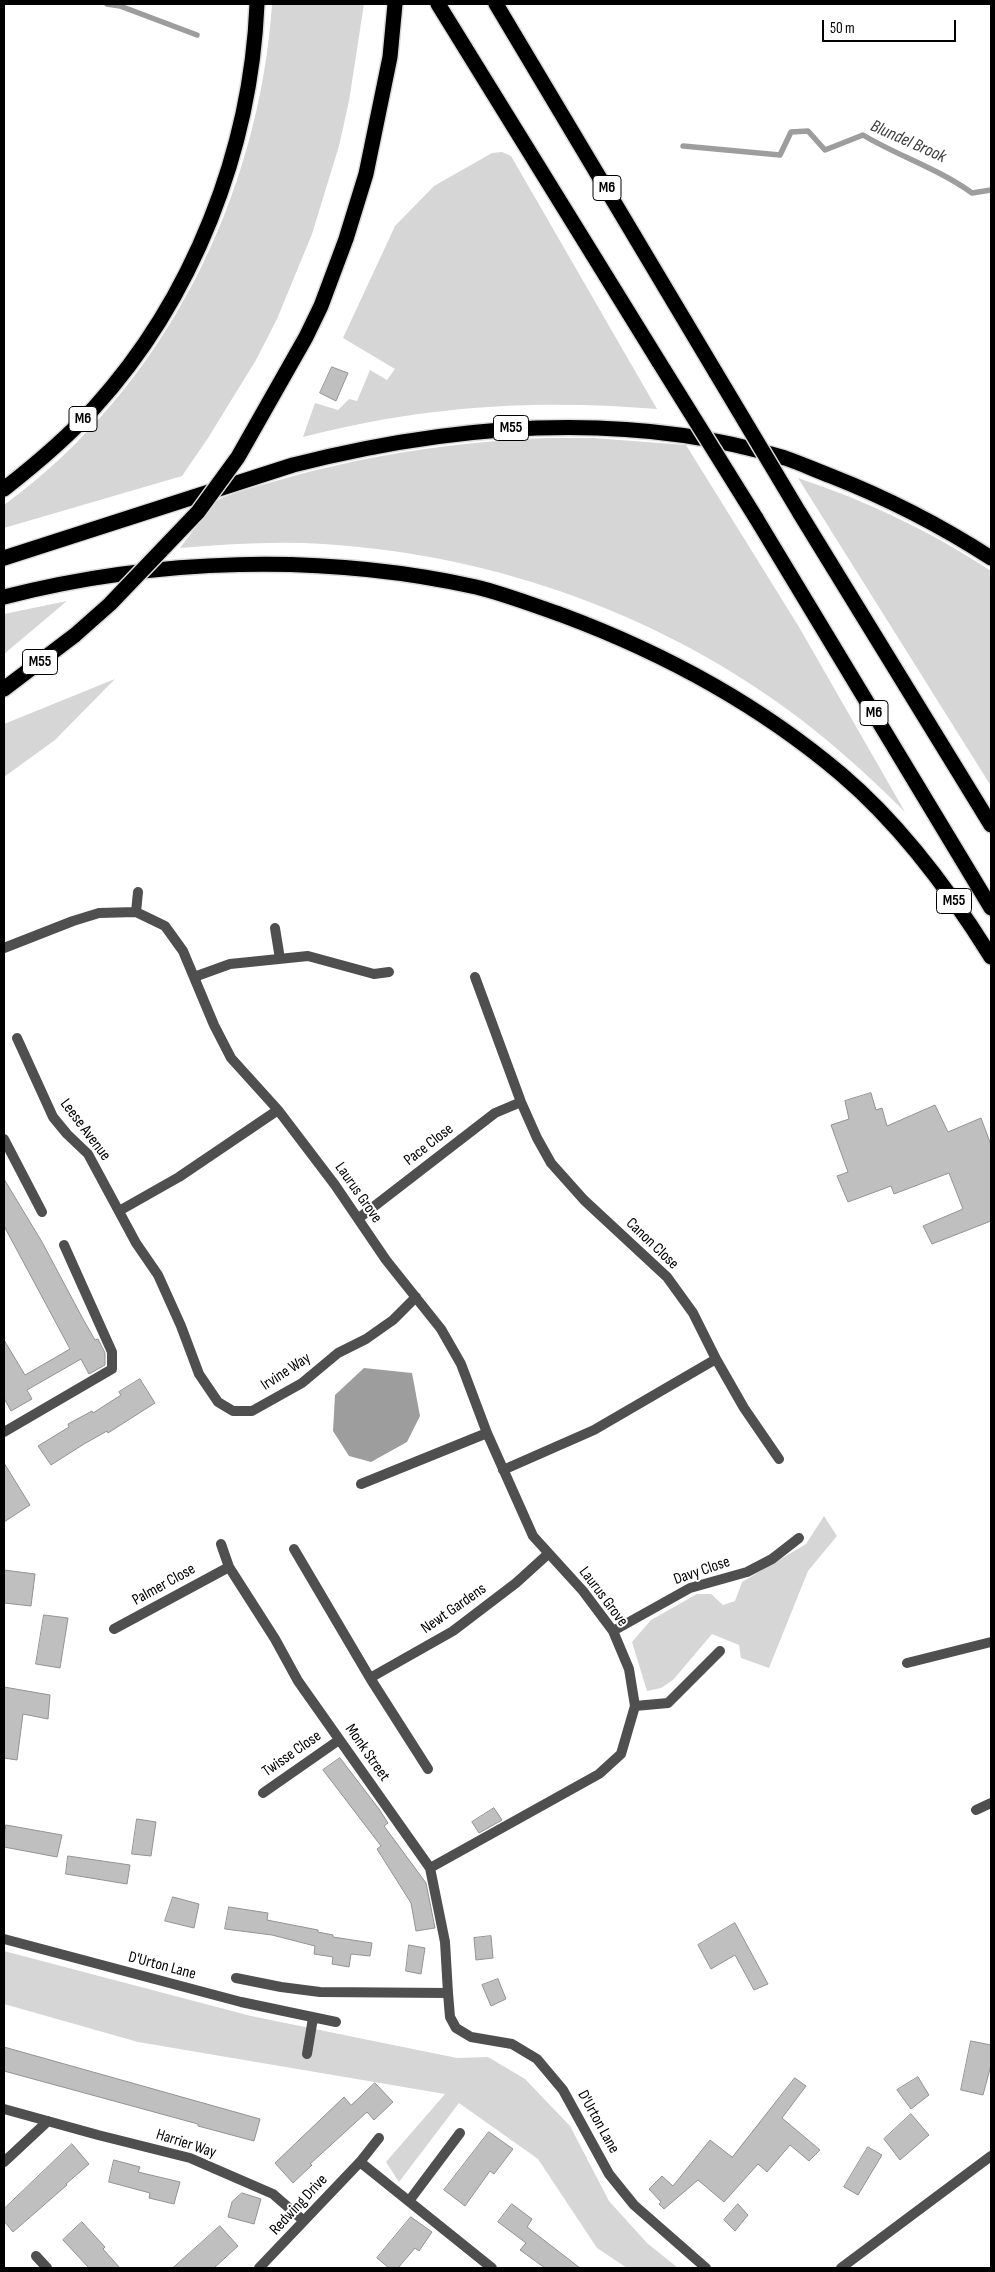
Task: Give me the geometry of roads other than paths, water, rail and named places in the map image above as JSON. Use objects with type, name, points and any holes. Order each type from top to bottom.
[{"type":"highway","name":"M6","points":[[4,489],[32,467],[94,408],[148,336],[181,284],[207,227],[234,150],[252,69],[257,4]]},
{"type":"highway","name":"M55","points":[[4,689],[75,635],[110,604],[198,512],[238,457],[306,337],[346,239],[366,174],[390,57],[395,4]]},
{"type":"highway","name":"M6","points":[[438,4],[756,518],[991,908]]},
{"type":"highway","name":"M6","points":[[496,4],[799,512],[991,825]]},
{"type":"highway","name":"M55","points":[[4,558],[293,465],[412,439],[482,430],[542,426],[589,427],[671,434],[726,443],[786,458],[868,490],[932,522],[991,558]]},
{"type":"highway","name":"M55","points":[[4,597],[101,575],[264,564],[321,566],[422,577],[476,587],[513,597],[642,648],[735,697],[776,723],[842,775],[902,835],[936,876],[991,957]]},
{"type":"street","points":[[136,912],[138,892]]},
{"type":"street","name":"Laurus Grove","points":[[4,948],[99,913],[136,912],[165,926],[183,951],[214,1025],[231,1058],[278,1110],[359,1218],[386,1260],[441,1329],[461,1364],[487,1433],[533,1536],[582,1591],[613,1631],[629,1669],[635,1706],[621,1754],[599,1774],[430,1868]]},
{"type":"street","points":[[275,928],[280,959]]},
{"type":"street","points":[[194,976],[230,964],[308,956],[374,974],[389,972]]},
{"type":"street","points":[[474,976],[520,1102]]},
{"type":"street","name":"Leese Avenue","points":[[17,1038],[53,1117],[67,1134],[88,1154],[136,1243],[158,1275],[188,1346]]},
{"type":"street","name":"Canon Close","points":[[520,1102],[551,1163],[584,1200],[667,1278],[693,1313],[744,1408],[779,1459]]},
{"type":"street","name":"Pace Close","points":[[359,1218],[495,1113],[520,1102]]},
{"type":"street","points":[[119,1211],[179,1177],[278,1110]]},
{"type":"street","points":[[4,1138],[42,1212]]},
{"type":"street","points":[[4,1432],[112,1369],[112,1352],[64,1245]]},
{"type":"street","name":"Irvine Way","points":[[188,1346],[199,1374],[218,1402],[233,1410],[252,1410],[302,1383],[338,1353],[366,1339],[394,1320],[416,1297]]},
{"type":"street","points":[[503,1470],[594,1430],[716,1359]]},
{"type":"street","points":[[360,1484],[487,1433]]},
{"type":"street","name":"Davy Close","points":[[613,1631],[690,1588],[748,1572],[772,1559],[800,1538]]},
{"type":"street","name":"Monk Street","points":[[221,1544],[229,1566],[275,1639],[298,1681],[430,1868],[446,1942],[450,2017]]},
{"type":"street","points":[[294,1549],[370,1678],[428,1769]]},
{"type":"street","name":"Newt Gardens","points":[[370,1678],[452,1631],[516,1583],[548,1554]]},
{"type":"street","name":"Palmer Close","points":[[114,1629],[229,1566]]},
{"type":"street","points":[[907,1663],[991,1642]]},
{"type":"street","points":[[635,1706],[668,1704],[720,1651]]},
{"type":"street","name":"Twisse Close","points":[[263,1793],[338,1740]]},
{"type":"street","points":[[976,1810],[991,1803]]},
{"type":"street","name":"D'Urton Lane","points":[[4,1939],[240,2002],[336,2022]]},
{"type":"street","points":[[236,1978],[281,1988],[320,1992],[448,1993]]},
{"type":"street","name":"D'Urton Lane","points":[[450,2017],[456,2028],[471,2038],[512,2044],[537,2059],[563,2090],[609,2174],[634,2205],[706,2268]]},
{"type":"street","points":[[307,2054],[314,2018]]},
{"type":"street","name":"Harrier Way","points":[[4,2109],[190,2158],[273,2194],[304,2221]]},
{"type":"street","points":[[4,2162],[48,2121]]},
{"type":"street","points":[[409,2201],[460,2133]]},
{"type":"street","name":"Redwing Drive","points":[[259,2268],[360,2162],[379,2138]]},
{"type":"street","points":[[841,2268],[991,2156]]},
{"type":"street","points":[[360,2162],[492,2268]]},
{"type":"street","points":[[36,2256],[47,2268]]},
{"type":"waterway","name":"Blundel Brook","points":[[107,4],[120,6],[197,35]]},
{"type":"waterway","name":"Blundel Brook","points":[[683,146],[780,155],[791,132],[808,131],[825,150],[863,135],[946,177],[972,193],[991,190]]}]
